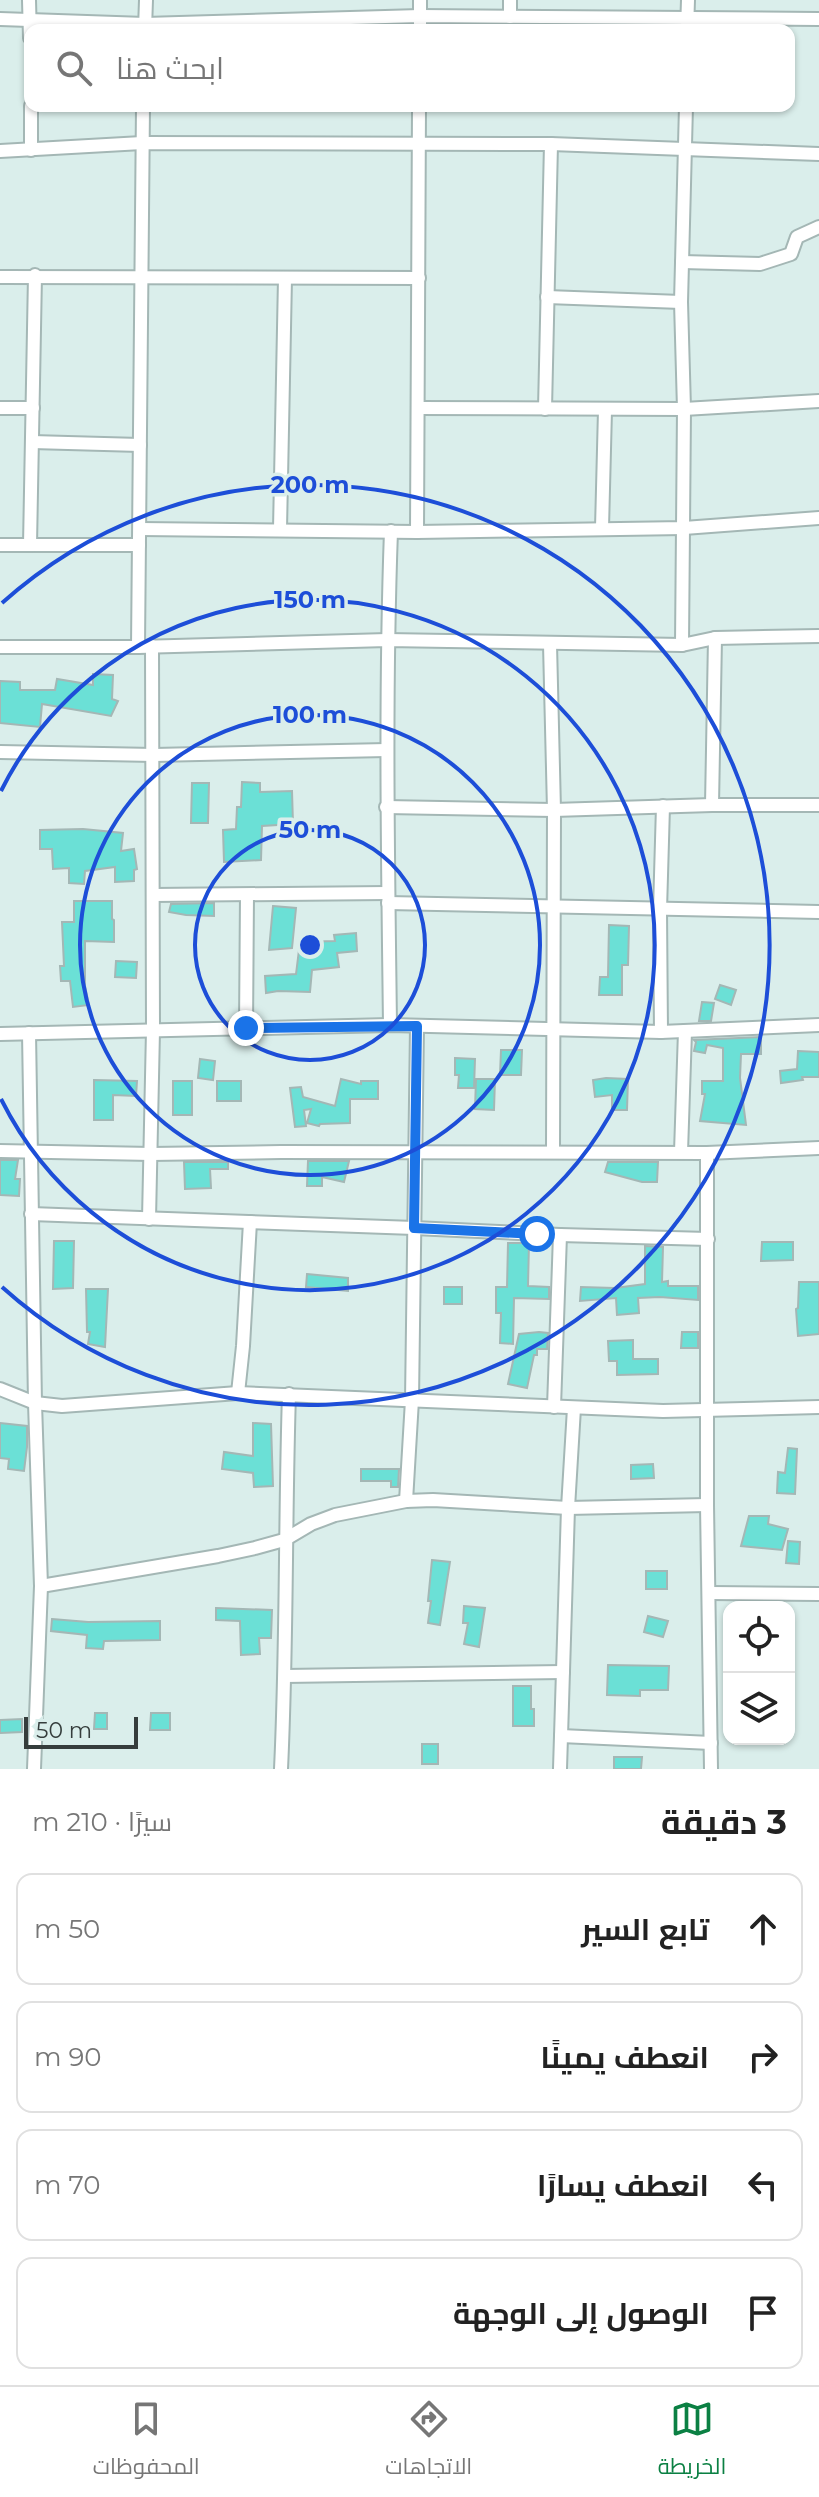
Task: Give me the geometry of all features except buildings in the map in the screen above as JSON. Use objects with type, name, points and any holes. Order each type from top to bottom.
[{"type":"street","points":[[29,0],[30,24]]},
{"type":"street","points":[[145,24],[146,0]]},
{"type":"street","points":[[420,0],[420,23]]},
{"type":"street","points":[[510,0],[510,17]]},
{"type":"street","points":[[688,0],[688,24]]},
{"type":"street","points":[[351,24],[510,17],[666,24]]},
{"type":"street","points":[[0,19],[102,24]]},
{"type":"street","points":[[710,24],[819,19]]},
{"type":"street","points":[[31,112],[31,150]]},
{"type":"street","points":[[138,647],[143,112]]},
{"type":"street","points":[[417,532],[419,112]]},
{"type":"street","points":[[682,645],[684,409],[681,302],[686,112]]},
{"type":"street","points":[[0,151],[142,143],[551,144],[819,154]]},
{"type":"street","points":[[545,409],[551,144]]},
{"type":"street","points":[[682,262],[760,264],[791,254],[797,237],[819,227]]},
{"type":"street","points":[[30,545],[35,275]]},
{"type":"street","points":[[0,277],[419,278]]},
{"type":"street","points":[[280,529],[285,278]]},
{"type":"street","points":[[547,297],[681,302]]},
{"type":"street","points":[[418,408],[684,409],[819,401]]},
{"type":"street","points":[[0,408],[33,408]]},
{"type":"street","points":[[602,528],[605,410]]},
{"type":"street","points":[[32,442],[140,445]]},
{"type":"street","points":[[140,529],[417,532],[684,528],[819,518]]},
{"type":"street","points":[[390,1025],[386,807],[391,531]]},
{"type":"street","points":[[0,545],[139,545]]},
{"type":"street","points":[[0,647],[138,647],[387,640],[682,645],[715,638],[819,636]]},
{"type":"street","points":[[712,805],[715,638]]},
{"type":"street","points":[[550,644],[554,810],[553,1152]]},
{"type":"street","points":[[149,1219],[153,1030],[152,646]]},
{"type":"street","points":[[0,752],[154,755],[387,750]]},
{"type":"street","points":[[386,807],[554,810],[819,805]]},
{"type":"street","points":[[661,1032],[663,806]]},
{"type":"street","points":[[153,895],[388,898],[660,910],[819,912]]},
{"type":"street","points":[[246,1028],[247,895]]},
{"type":"street","points":[[0,1034],[390,1025],[661,1032],[819,1025]]},
{"type":"street","points":[[406,1501],[412,1400],[417,1026]]},
{"type":"street","points":[[681,1152],[685,1031]]},
{"type":"street","points":[[29,1033],[41,1586],[34,1769]]},
{"type":"street","points":[[0,1151],[151,1154],[707,1153],[819,1148]]},
{"type":"street","points":[[707,1153],[711,1769]]},
{"type":"street","points":[[31,1214],[708,1239]]},
{"type":"street","points":[[238,1393],[250,1222]]},
{"type":"street","points":[[554,1407],[560,1235]]},
{"type":"street","points":[[0,1389],[35,1403],[62,1406],[238,1393],[574,1408],[707,1411],[819,1407]]},
{"type":"street","points":[[281,1769],[289,1394]]},
{"type":"street","points":[[560,1769],[574,1408]]},
{"type":"street","points":[[41,1586],[218,1556],[284,1540],[311,1524],[335,1515],[406,1501],[568,1508],[707,1505]]},
{"type":"street","points":[[710,1593],[819,1594]]},
{"type":"street","points":[[285,1676],[563,1672]]},
{"type":"street","points":[[561,1736],[711,1743]]},
{"type":"route","points":[[246,1028],[417,1026],[414,1228],[537,1234]]}]
